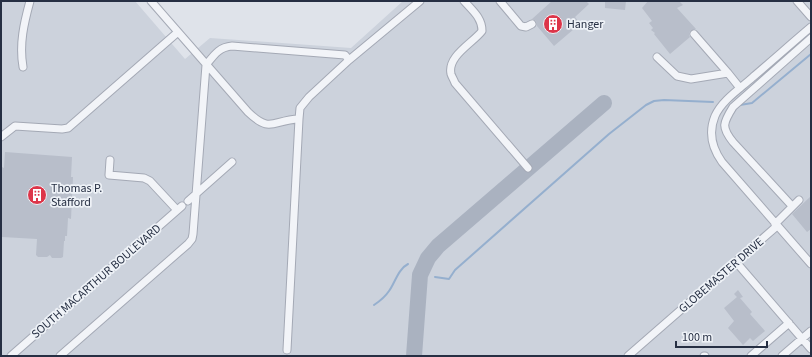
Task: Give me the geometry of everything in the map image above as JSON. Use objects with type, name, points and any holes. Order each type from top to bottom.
[{"type":"street","points":[[23,67],[21,43],[30,1]]},
{"type":"street","points":[[151,1],[257,121],[266,125],[299,119]]},
{"type":"street","points":[[287,350],[300,108],[308,97],[420,1]]},
{"type":"street","points":[[464,1],[478,16],[482,23],[482,31],[458,54],[452,62],[451,74],[455,83],[528,168]]},
{"type":"street","points":[[500,1],[521,26],[526,27],[532,24]]},
{"type":"street","points":[[797,1],[811,17]]},
{"type":"street","points":[[811,27],[740,88],[721,107],[714,120],[712,129],[715,152],[811,264]]},
{"type":"street","points":[[1,137],[16,126],[62,129],[68,128],[178,32]]},
{"type":"street","points":[[694,34],[740,88]]},
{"type":"street","points":[[792,206],[733,142],[726,133],[724,126],[726,118],[732,107],[811,38]]},
{"type":"street","points":[[60,356],[192,239],[206,65],[218,50],[224,47],[232,46],[345,55],[350,60]]},
{"type":"street","points":[[657,57],[677,76],[691,79],[728,73]]},
{"type":"street","name":"SOUTH MACARTHUR BOULEVARD","points":[[11,356],[179,208],[155,184],[144,178],[109,175],[110,160]]},
{"type":"street","points":[[188,201],[232,162]]},
{"type":"street","name":"GLOBEMASTER DRIVE","points":[[628,356],[736,262],[776,225],[799,200]]},
{"type":"street","points":[[736,262],[811,349]]},
{"type":"street","points":[[751,356],[789,323]]},
{"type":"street","points":[[782,356],[811,331]]},
{"type":"shaded area","points":[[1,1],[135,1],[185,59],[210,38],[351,48],[403,1],[811,1],[811,356],[1,356]]},
{"type":"building","name":"Hanger","points":[[552,1],[586,1],[589,4],[575,17],[578,21],[572,26],[574,29],[554,46],[537,26],[536,21],[532,19]]},
{"type":"building","points":[[605,1],[626,1],[625,10],[605,8]]},
{"type":"building","points":[[648,1],[679,1],[683,5],[677,8],[696,29],[690,31],[690,37],[670,54],[654,34],[655,33],[651,30],[653,28],[649,23],[652,21],[642,8]]},
{"type":"building","name":"Thomas P. Stafford","points":[[5,152],[72,157],[71,177],[73,177],[71,219],[68,218],[67,236],[65,236],[64,241],[63,257],[52,258],[50,255],[47,257],[38,257],[36,255],[37,239],[2,237],[1,176],[2,167],[4,168]]},
{"type":"building","points":[[811,196],[811,229],[807,232],[792,214]]},
{"type":"building","points":[[738,290],[743,297],[740,298],[752,312],[750,314],[765,331],[753,341],[750,338],[743,345],[728,328],[734,321],[724,308],[737,297],[734,294]]},
{"type":"waterway","points":[[740,105],[752,103],[811,54]]},
{"type":"waterway","points":[[435,277],[449,279],[455,270],[609,134],[646,105],[654,101],[664,100],[713,102]]},
{"type":"waterway","points":[[374,305],[386,295],[399,273],[408,264]]},
{"type":"taxiway","points":[[414,356],[420,275],[428,258],[438,246],[604,103]]},
{"type":"place","name":"Hanger","points":[[553,24]]},
{"type":"place","name":"Thomas P. Stafford","points":[[37,195]]}]
